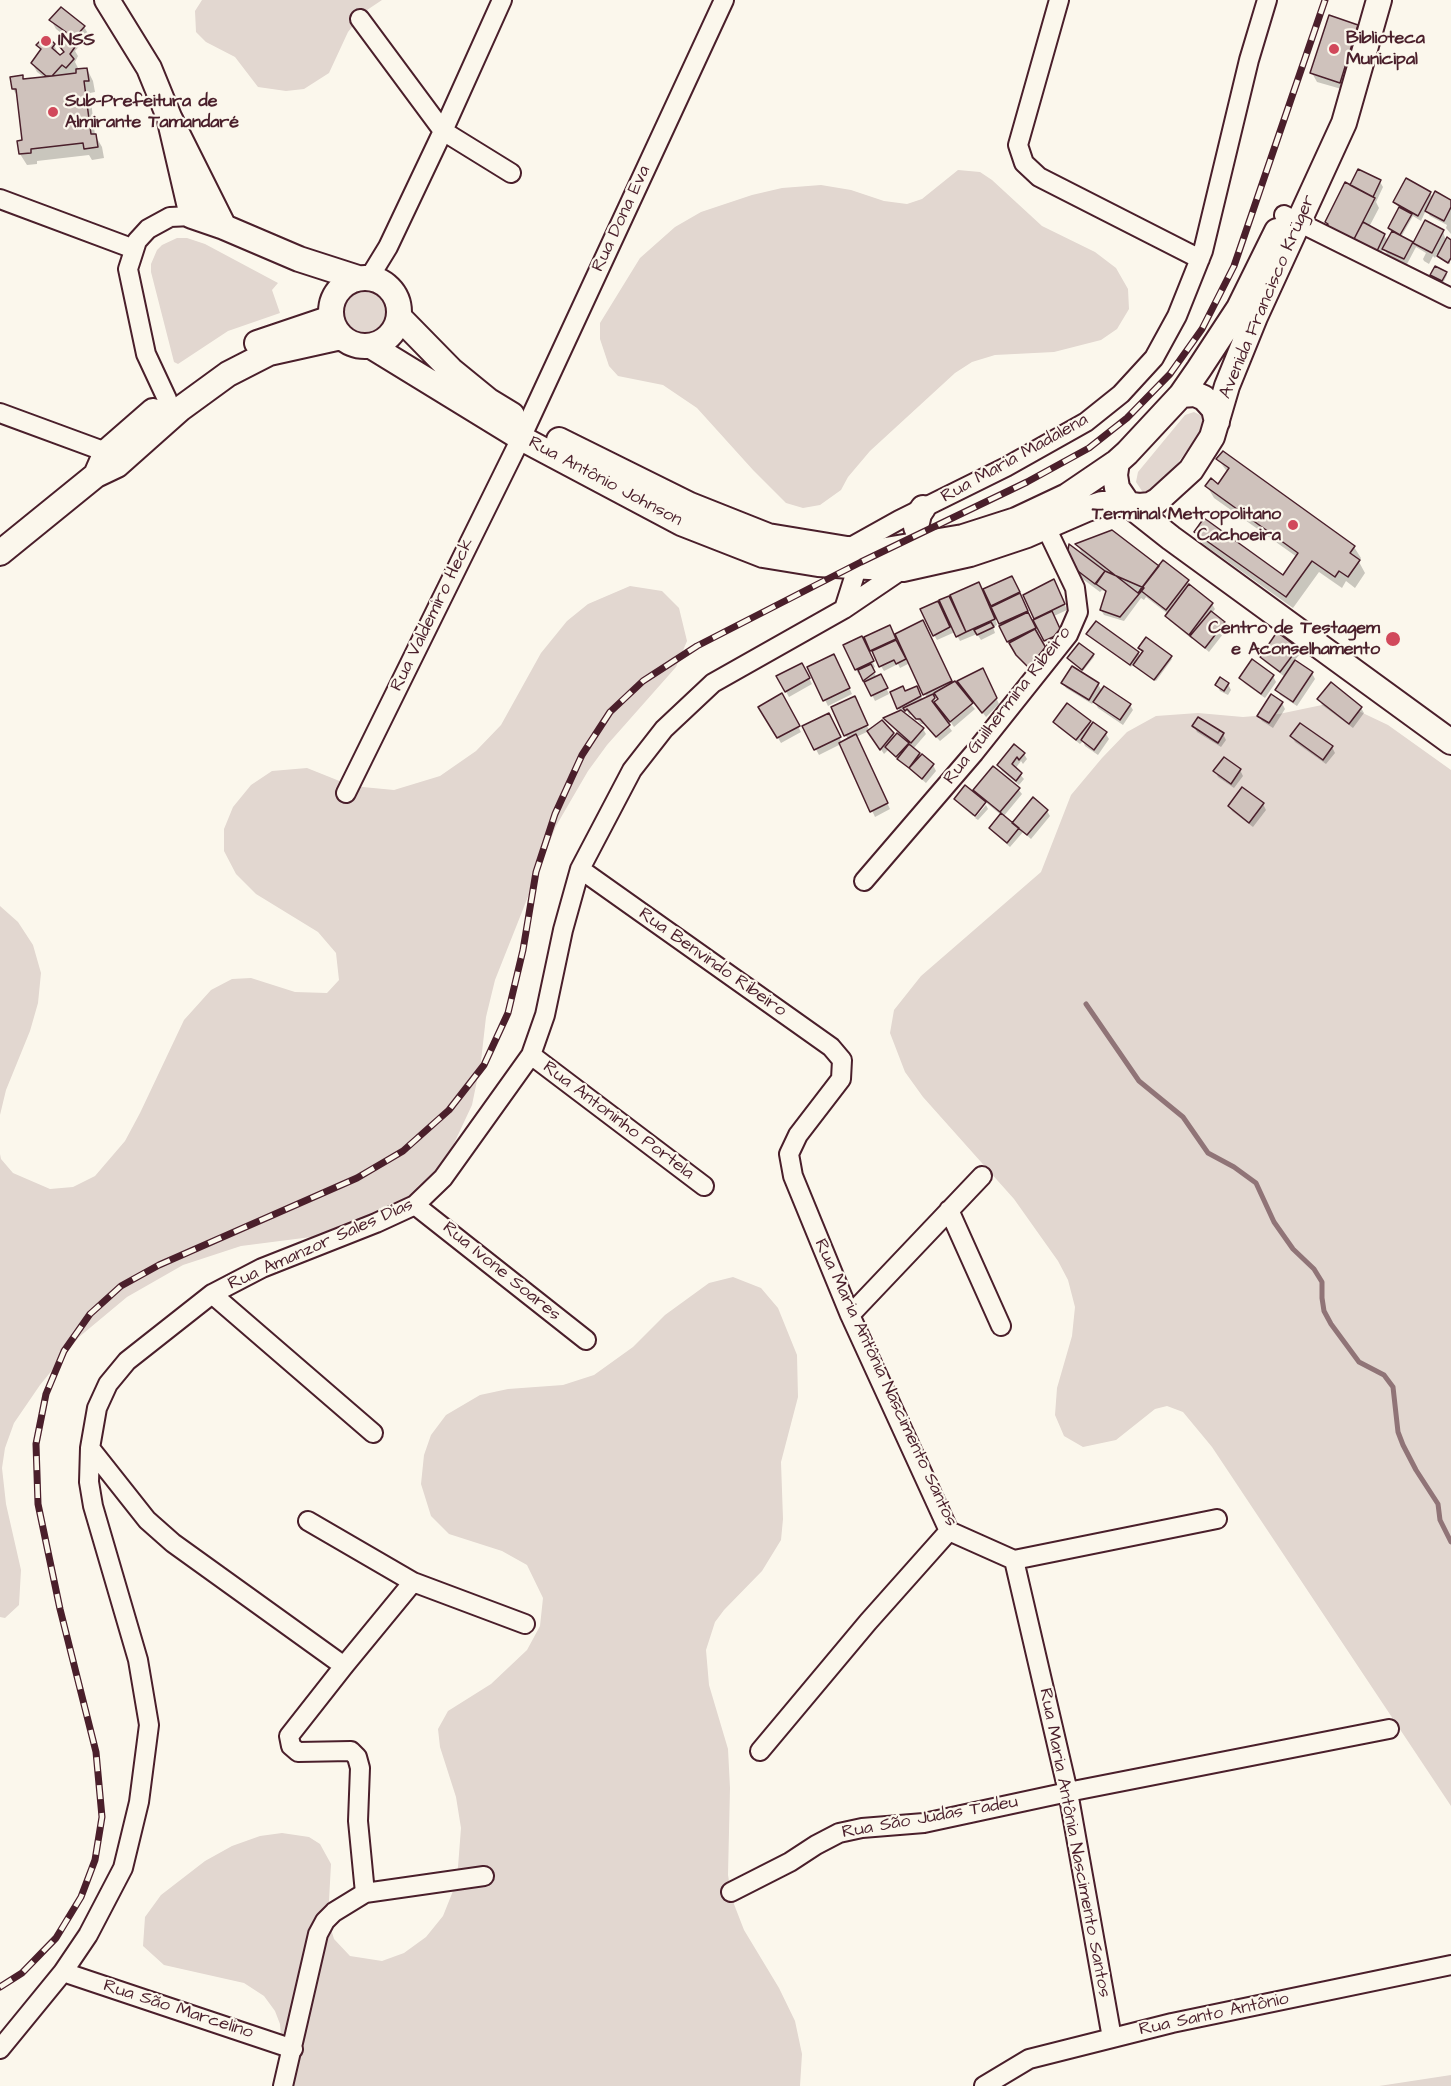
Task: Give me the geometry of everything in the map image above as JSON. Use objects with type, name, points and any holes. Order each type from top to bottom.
[{"type":"main road","points":[[107,0],[149,68],[169,117],[224,226]]},
{"type":"main road","name":"Avenida Francisco Krüger","points":[[857,556],[963,537],[1016,520],[1042,518],[1095,506],[1128,504],[1147,506],[1157,501],[1191,470],[1212,437],[1227,386],[1329,117],[1352,89],[1379,0]]},
{"type":"main road","points":[[169,117],[192,216],[224,226],[299,259],[380,281],[395,296],[399,306],[399,317],[390,336],[381,343],[371,346],[360,347],[350,344],[299,259]]},
{"type":"main road","name":"Avenida Francisco Krüger","points":[[857,556],[903,569],[970,554],[1042,518],[1117,462],[1181,394],[1239,308],[1291,218]]},
{"type":"main road","points":[[335,318],[340,288],[348,281],[364,278]]},
{"type":"main road","name":"Rua Antônio Johnson","points":[[399,317],[451,370],[524,431]]},
{"type":"main road","points":[[106,464],[167,399],[220,362],[264,339],[335,318]]},
{"type":"main road","points":[[0,553],[106,464],[228,374],[335,318]]},
{"type":"main road","name":"Rua Antônio Johnson","points":[[371,346],[524,431],[681,523],[727,543],[763,555],[857,556]]},
{"type":"main road","points":[[1181,394],[1195,394],[1204,398],[1214,409],[1217,422]]},
{"type":"main road","points":[[1117,462],[1115,482],[1119,494],[1128,504],[1171,538],[1451,742]]},
{"type":"main road","points":[[1157,501],[1171,538]]},
{"type":"main road","points":[[923,508],[916,527],[917,534],[926,544]]},
{"type":"street","points":[[364,278],[388,247],[501,0]]},
{"type":"street","name":"Rua Dona Eva","points":[[524,431],[724,0]]},
{"type":"street","points":[[1059,0],[1018,145],[1024,163],[1040,177],[1200,259]]},
{"type":"street","name":"Rua Maria Madalena","points":[[857,556],[899,520],[1006,467],[1086,422],[1121,394],[1154,358],[1177,316],[1200,259],[1249,60],[1267,0]]},
{"type":"street","points":[[360,19],[443,131],[511,173]]},
{"type":"street","points":[[0,199],[134,249]]},
{"type":"street","points":[[167,399],[146,354],[128,269],[134,249],[142,235],[155,224],[170,217],[192,216]]},
{"type":"street","points":[[1291,218],[1451,298]]},
{"type":"street","points":[[0,412],[106,464]]},
{"type":"street","name":"Rua Valdemiro Heck","points":[[346,793],[524,431]]},
{"type":"street","name":"Rua Guilhermina Ribeiro","points":[[864,881],[974,753],[1068,635],[1078,612],[1074,588],[1042,518]]},
{"type":"street","points":[[844,609],[857,556]]},
{"type":"street","name":"Rua Amanzor Sales Dias","points":[[0,2049],[63,1972],[88,1935],[123,1868],[140,1802],[149,1725],[138,1660],[93,1506],[89,1482],[90,1448],[97,1408],[108,1384],[127,1361],[212,1294],[262,1268],[416,1205],[443,1178],[531,1055],[545,1015],[563,930],[580,868],[632,770],[664,729],[713,683],[844,609],[903,569]]},
{"type":"street","name":"Rua Benvindo Ribeiro","points":[[580,868],[831,1047],[842,1060]]},
{"type":"street","name":"Rua Antoninho Portela","points":[[531,1055],[704,1186]]},
{"type":"street","name":"Rua Maria Antônia Nascimento Santos","points":[[842,1060],[841,1079],[798,1135],[789,1154],[793,1176],[850,1315],[949,1531],[1014,1560],[1068,1792],[1112,2038]]},
{"type":"street","points":[[850,1315],[982,1176]]},
{"type":"street","name":"Rua Ivone Soares","points":[[416,1205],[586,1340]]},
{"type":"street","points":[[949,1210],[1001,1326]]},
{"type":"street","points":[[212,1294],[373,1433]]},
{"type":"street","points":[[90,1448],[147,1520],[172,1543],[344,1666]]},
{"type":"street","points":[[1014,1560],[1217,1519]]},
{"type":"street","points":[[308,1521],[413,1582],[525,1624]]},
{"type":"street","points":[[760,1751],[868,1622],[949,1531]]},
{"type":"street","points":[[365,1893],[358,1821],[360,1768],[357,1757],[351,1751],[298,1752],[291,1746],[289,1736],[413,1582]]},
{"type":"street","name":"Rua São Judas Tadeu","points":[[731,1892],[790,1862],[839,1833],[862,1828],[924,1823],[1068,1792],[1389,1729]]},
{"type":"street","points":[[283,2086],[318,1934],[325,1921],[334,1912],[365,1893],[484,1876]]},
{"type":"street","name":"Rua Santo Antônio","points":[[984,2086],[1029,2059],[1112,2038],[1451,1965]]},
{"type":"street","name":"Rua São Marcelino","points":[[63,1972],[293,2049]]},
{"type":"shaded area","points":[[202,0],[382,0],[364,12],[348,32],[329,73],[304,89],[286,91],[258,87],[235,57],[206,42],[196,32],[195,11]]},
{"type":"shaded area","points":[[958,170],[980,172],[992,180],[1042,226],[1095,252],[1116,268],[1128,289],[1129,309],[1117,329],[1101,340],[1054,352],[995,355],[972,362],[955,373],[870,451],[848,477],[841,490],[820,505],[803,508],[786,503],[697,408],[663,385],[618,376],[609,366],[600,339],[600,323],[640,258],[675,227],[701,212],[752,195],[782,188],[821,185],[851,190],[884,201],[907,204],[922,199]]},
{"type":"shaded area","points":[[177,238],[187,238],[205,244],[278,283],[272,290],[280,313],[228,331],[178,364],[174,362],[151,272],[151,264],[157,250],[162,245]]},
{"type":"shaded area","points":[[360,288],[370,288],[382,295],[389,307],[389,317],[382,329],[370,336],[360,336],[345,325],[341,317],[341,307],[352,292]]},
{"type":"shaded area","points":[[1194,412],[1202,416],[1204,427],[1158,490],[1147,493],[1142,491],[1136,482],[1138,472],[1185,415]]},
{"type":"shaded area","points":[[630,586],[662,591],[679,608],[687,641],[676,667],[607,745],[588,771],[556,826],[495,980],[486,1017],[481,1061],[472,1105],[450,1152],[433,1177],[407,1201],[364,1226],[319,1236],[241,1246],[183,1265],[127,1297],[79,1337],[40,1385],[14,1423],[5,1448],[2,1468],[6,1504],[21,1570],[19,1605],[5,1618],[0,1617],[0,1154],[1,1159],[13,1173],[50,1189],[73,1187],[95,1176],[125,1141],[184,1020],[211,990],[232,979],[251,978],[295,992],[327,993],[339,980],[336,953],[318,932],[256,894],[236,874],[224,851],[224,829],[233,807],[251,785],[272,771],[307,768],[352,786],[394,790],[440,776],[476,751],[501,725],[541,653],[567,621],[588,604]]},
{"type":"shaded area","points":[[1322,705],[1348,706],[1388,725],[1451,770],[1451,1806],[1212,1447],[1183,1412],[1167,1406],[1155,1409],[1116,1440],[1083,1447],[1064,1436],[1055,1415],[1057,1388],[1072,1336],[1075,1307],[1068,1280],[1058,1261],[1014,1199],[923,1097],[905,1072],[890,1033],[894,1010],[921,976],[1041,872],[1071,795],[1127,732],[1156,716],[1198,713],[1243,717],[1279,714]]},
{"type":"shaded area","points":[[0,906],[18,922],[33,945],[41,973],[38,1003],[30,1031],[6,1090],[0,1115]]},
{"type":"shaded area","points":[[733,1277],[761,1288],[778,1308],[797,1355],[798,1397],[781,1462],[783,1519],[781,1540],[762,1571],[715,1622],[706,1650],[709,1685],[728,1749],[730,1788],[728,1875],[732,1899],[744,1930],[779,1988],[795,2021],[802,2054],[800,2086],[280,2086],[283,2059],[280,2024],[275,2011],[264,1996],[244,1983],[164,1965],[143,1946],[145,1917],[161,1895],[205,1861],[232,1846],[260,1836],[282,1833],[309,1837],[320,1844],[331,1864],[328,1919],[334,1939],[350,1956],[382,1961],[404,1953],[426,1937],[443,1916],[453,1891],[458,1867],[461,1828],[456,1797],[440,1747],[438,1729],[448,1711],[491,1684],[527,1650],[540,1626],[543,1598],[527,1565],[502,1551],[449,1534],[431,1516],[421,1484],[424,1455],[431,1435],[446,1415],[480,1395],[508,1389],[563,1385],[594,1375],[633,1347],[665,1315],[709,1283]]},
{"type":"shaded area","points":[[1451,2075],[1451,2086],[1379,2086]]},
{"type":"building","name":"INSS","points":[[61,7],[85,26],[70,43],[75,47],[70,54],[74,59],[66,68],[62,65],[52,76],[46,76],[31,63],[41,49],[36,45],[46,35],[55,44],[52,48],[60,55],[64,52],[60,47],[66,39],[63,36],[66,32],[49,20]]},
{"type":"building","name":"Biblioteca Municipal","points":[[1329,15],[1358,25],[1340,83],[1310,73]]},
{"type":"building","name":"Sub-Prefeitura de Almirante Tamandaré","points":[[87,68],[89,81],[84,81],[91,134],[96,134],[98,147],[84,149],[83,143],[31,149],[31,153],[19,154],[17,141],[22,140],[16,89],[12,89],[10,77],[23,75],[23,79],[52,76],[76,73],[76,69]]},
{"type":"building","points":[[1358,169],[1381,180],[1373,197],[1350,185]]},
{"type":"building","points":[[1406,178],[1431,192],[1418,216],[1393,202]]},
{"type":"building","points":[[1345,182],[1375,198],[1353,241],[1327,227],[1328,224],[1325,222]]},
{"type":"building","points":[[1435,191],[1451,200],[1451,207],[1444,221],[1425,211]]},
{"type":"building","points":[[1399,207],[1412,214],[1400,235],[1388,228]]},
{"type":"building","points":[[1425,220],[1444,230],[1432,253],[1413,243]]},
{"type":"building","points":[[1363,222],[1385,234],[1377,251],[1354,239]]},
{"type":"building","points":[[1392,231],[1413,242],[1404,259],[1382,249]]},
{"type":"building","points":[[1447,237],[1451,240],[1451,258],[1448,263],[1437,256]]},
{"type":"building","points":[[1435,266],[1447,272],[1442,281],[1430,275]]},
{"type":"building","name":"Terminal Metropolitano Cachoeira","points":[[1223,451],[1355,546],[1350,553],[1360,560],[1348,577],[1339,571],[1335,577],[1312,561],[1286,597],[1194,532],[1204,518],[1283,575],[1298,553],[1205,486],[1211,478],[1218,484],[1229,468],[1216,459]]},
{"type":"building","points":[[1112,530],[1159,566],[1138,593],[1075,544]]},
{"type":"building","points":[[1069,544],[1105,571],[1095,584],[1066,562]]},
{"type":"building","points":[[1163,560],[1189,580],[1166,610],[1140,590]]},
{"type":"building","points":[[1105,571],[1144,588],[1120,617],[1100,610],[1106,591],[1096,584]]},
{"type":"building","points":[[1012,576],[1020,592],[991,606],[983,589]]},
{"type":"building","points":[[1054,579],[1065,604],[1034,619],[1023,595]]},
{"type":"building","points":[[979,582],[995,619],[966,632],[950,595]]},
{"type":"building","points":[[1189,584],[1213,603],[1189,635],[1165,616]]},
{"type":"building","points":[[1020,593],[1028,611],[999,624],[991,607]]},
{"type":"building","points":[[949,596],[966,632],[956,637],[939,600]]},
{"type":"building","points":[[938,601],[950,627],[933,636],[920,609]]},
{"type":"building","points":[[1052,611],[1062,633],[1044,641],[1033,620]]},
{"type":"building","points":[[1211,611],[1225,622],[1205,648],[1190,636]]},
{"type":"building","points":[[1028,612],[1036,628],[1007,642],[999,626]]},
{"type":"building","points":[[923,620],[952,681],[923,695],[895,634]]},
{"type":"building","points":[[1096,621],[1139,652],[1130,665],[1086,634]]},
{"type":"building","points":[[991,622],[994,627],[977,635],[974,630]]},
{"type":"building","points":[[890,625],[896,639],[870,651],[864,637]]},
{"type":"building","points":[[1035,629],[1046,648],[1028,667],[1016,655],[1009,643]]},
{"type":"building","points":[[1277,632],[1298,648],[1280,672],[1260,657]]},
{"type":"building","points":[[862,636],[874,661],[855,670],[843,645]]},
{"type":"building","points":[[1146,637],[1172,656],[1154,680],[1133,665],[1143,651],[1138,648]]},
{"type":"building","points":[[896,640],[906,659],[896,664],[894,660],[879,667],[872,651]]},
{"type":"building","points":[[1079,643],[1094,654],[1082,670],[1067,658]]},
{"type":"building","points":[[834,654],[850,688],[823,701],[807,667]]},
{"type":"building","points":[[1252,659],[1274,675],[1261,694],[1239,678]]},
{"type":"building","points":[[1295,660],[1313,672],[1293,702],[1275,690]]},
{"type":"building","points":[[802,663],[810,678],[785,692],[776,676]]},
{"type":"building","points":[[871,664],[875,672],[863,681],[858,670]]},
{"type":"building","points":[[1072,666],[1099,683],[1089,700],[1061,683]]},
{"type":"building","points":[[983,668],[997,698],[982,713],[957,681]]},
{"type":"building","points":[[881,674],[888,688],[871,696],[864,682]]},
{"type":"building","points":[[1220,677],[1229,683],[1224,691],[1215,685]]},
{"type":"building","points":[[955,681],[973,703],[950,722],[934,702],[938,699],[934,693]]},
{"type":"building","points":[[1331,682],[1362,707],[1349,724],[1317,699]]},
{"type":"building","points":[[903,686],[905,691],[917,686],[921,696],[897,709],[890,692]]},
{"type":"building","points":[[1104,686],[1131,704],[1120,720],[1093,702]]},
{"type":"building","points":[[782,693],[800,726],[777,738],[758,707]]},
{"type":"building","points":[[933,694],[935,698],[932,701],[950,725],[936,737],[920,719],[916,719],[907,709],[905,711],[903,708]]},
{"type":"building","points":[[1271,694],[1283,702],[1269,723],[1257,716]]},
{"type":"building","points":[[855,696],[868,725],[844,736],[831,707]]},
{"type":"building","points":[[1067,703],[1091,721],[1076,740],[1053,722]]},
{"type":"building","points":[[901,710],[924,728],[911,743],[883,718]]},
{"type":"building","points":[[829,713],[841,737],[814,750],[802,726]]},
{"type":"building","points":[[1198,717],[1224,733],[1218,743],[1192,726]]},
{"type":"building","points":[[882,720],[894,733],[880,750],[867,731]]},
{"type":"building","points":[[1093,722],[1107,732],[1094,750],[1081,740]]},
{"type":"building","points":[[1300,723],[1333,746],[1323,760],[1290,736]]},
{"type":"building","points":[[897,733],[909,743],[896,757],[885,747]]},
{"type":"building","points":[[856,734],[888,803],[870,812],[839,743]]},
{"type":"building","points":[[909,744],[920,753],[909,768],[897,759]]},
{"type":"building","points":[[1014,744],[1025,753],[1019,760],[1017,757],[1012,764],[1022,773],[1016,781],[997,765]]},
{"type":"building","points":[[922,754],[934,764],[922,779],[909,768]]},
{"type":"building","points":[[1224,757],[1241,769],[1231,784],[1213,771]]},
{"type":"building","points":[[993,766],[1020,788],[1000,812],[973,790]]},
{"type":"building","points":[[965,785],[986,802],[975,816],[954,799]]},
{"type":"building","points":[[1242,787],[1264,803],[1249,823],[1228,806]]},
{"type":"building","points":[[1033,797],[1048,810],[1027,835],[1012,823]]},
{"type":"building","points":[[1001,813],[1019,828],[1007,843],[989,828]]},
{"type":"waterway","points":[[1086,1004],[1139,1081],[1183,1117],[1208,1153],[1234,1167],[1256,1183],[1274,1222],[1293,1249],[1314,1269],[1322,1282],[1324,1311],[1331,1324],[1359,1362],[1384,1375],[1393,1387],[1398,1432],[1416,1470],[1438,1504],[1440,1520],[1451,1542]]},
{"type":"railway","points":[[0,1987],[22,1973],[56,1938],[81,1897],[95,1860],[102,1817],[96,1752],[60,1609],[38,1504],[36,1444],[46,1394],[64,1351],[90,1314],[121,1286],[159,1265],[357,1178],[403,1151],[449,1110],[484,1065],[508,1013],[523,950],[536,872],[555,814],[582,755],[610,712],[643,681],[697,646],[861,562],[1027,482],[1089,448],[1127,418],[1170,374],[1202,329],[1234,266],[1325,0]]},
{"type":"place","name":"INSS","points":[[46,41]]},
{"type":"place","name":"Biblioteca Municipal","points":[[1334,49]]},
{"type":"place","name":"Sub-Prefeitura de Almirante Tamandaré","points":[[53,112]]},
{"type":"place","name":"Terminal Metropolitano Cachoeira","points":[[1293,525]]},
{"type":"place","name":"Centro de Testagem e Aconselhamento","points":[[1393,639]]}]
